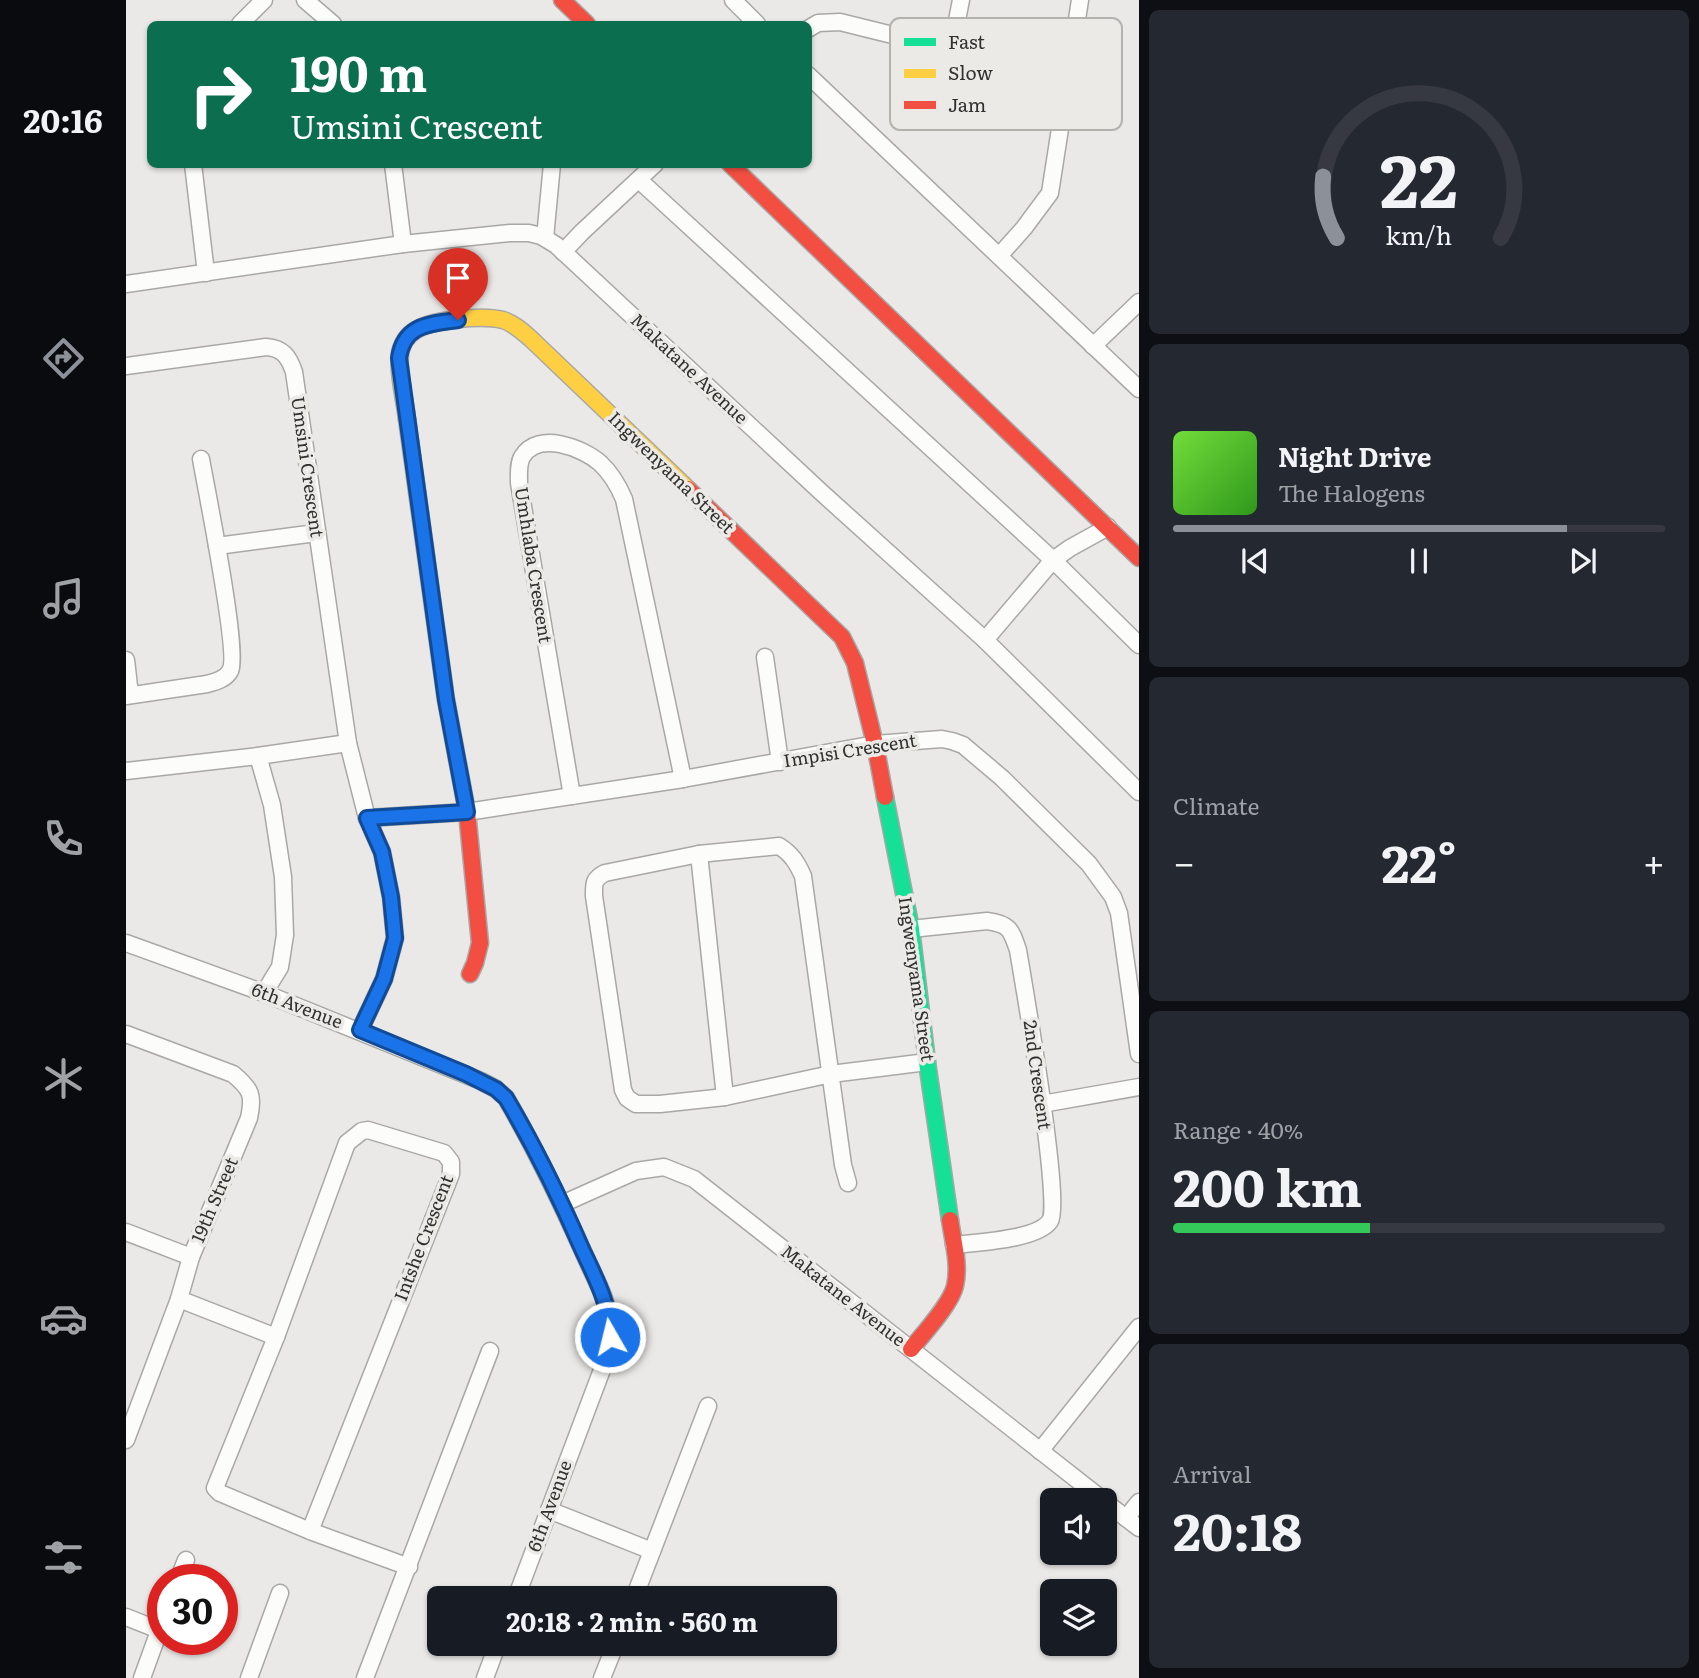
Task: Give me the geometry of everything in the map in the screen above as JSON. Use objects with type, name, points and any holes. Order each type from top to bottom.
[{"type":"street","points":[[243,21],[264,0]]},
{"type":"street","points":[[305,0],[330,21]]},
{"type":"street","points":[[562,0],[580,21]]},
{"type":"street","points":[[733,0],[754,21]]},
{"type":"street","points":[[957,18],[961,0]]},
{"type":"street","points":[[1077,18],[1080,0]]},
{"type":"street","points":[[812,27],[818,23],[839,22],[890,35]]},
{"type":"street","points":[[812,79],[1139,389]]},
{"type":"street","points":[[999,256],[1024,228],[1049,193],[1058,130]]},
{"type":"street","points":[[194,168],[206,273]]},
{"type":"street","points":[[394,168],[403,244]]},
{"type":"street","points":[[545,238],[552,168]]},
{"type":"street","points":[[563,252],[651,168]]},
{"type":"street","points":[[734,168],[1139,558]]},
{"type":"street","points":[[639,180],[1053,560],[1139,645]]},
{"type":"street","name":"Makatane Avenue","points":[[126,284],[403,244],[510,233],[529,233],[545,238],[985,640],[1139,792]]},
{"type":"street","points":[[1093,346],[1139,302]]},
{"type":"street","name":"Ingwenyama Street","points":[[470,974],[480,943],[467,812],[446,700],[399,358],[404,342],[413,331],[425,325],[458,320],[500,320],[512,324],[525,334],[842,637],[855,663],[875,744],[911,929],[957,1271],[955,1288],[940,1313],[911,1349]]},
{"type":"street","name":"Umsini Crescent","points":[[126,366],[266,347],[277,348],[286,355],[294,372],[348,743],[367,818],[382,852],[391,897],[395,938],[384,979],[360,1030]]},
{"type":"street","name":"Umhlaba Crescent","points":[[572,796],[519,483],[521,459],[527,451],[544,443],[566,445],[598,461],[610,472],[624,499],[683,779]]},
{"type":"street","points":[[126,660],[128,695],[207,684],[220,680],[231,671],[233,663],[230,634],[201,459]]},
{"type":"street","points":[[985,640],[1053,560],[1108,527]]},
{"type":"street","points":[[217,545],[316,533]]},
{"type":"street","points":[[765,657],[780,762]]},
{"type":"street","name":"Impisi Crescent","points":[[367,818],[467,812],[683,779],[875,744],[930,738],[952,741],[963,745],[1002,778],[1089,864],[1113,897],[1132,966],[1139,1054]]},
{"type":"street","points":[[126,771],[348,743]]},
{"type":"street","points":[[258,756],[272,805],[283,877],[285,935],[280,967],[264,993]]},
{"type":"street","points":[[848,1183],[843,1164],[831,1074],[803,876],[788,851],[779,846],[699,854],[605,873],[597,877],[594,885],[623,1090],[627,1098],[636,1104],[725,1097],[831,1074],[927,1062]]},
{"type":"street","points":[[699,854],[725,1097]]},
{"type":"street","name":"2nd Crescent","points":[[911,929],[987,921],[1006,925],[1012,932],[1018,950],[1042,1104],[1053,1200],[1052,1218],[1046,1226],[1027,1235],[954,1245]]},
{"type":"street","name":"6th Avenue","points":[[126,943],[264,993],[466,1074],[496,1089],[512,1107],[562,1204],[603,1296],[610,1337],[603,1367],[521,1586]]},
{"type":"street","name":"19th Street","points":[[126,1034],[233,1074],[251,1093],[252,1104],[249,1118],[191,1257],[179,1299],[126,1440]]},
{"type":"street","points":[[1042,1104],[1139,1087]]},
{"type":"street","name":"Intshe Crescent","points":[[368,1130],[444,1153],[451,1162],[451,1174],[310,1531],[220,1493],[215,1488],[276,1337],[347,1143],[362,1131],[368,1130]]},
{"type":"street","name":"Makatane Avenue","points":[[562,1204],[636,1171],[664,1167],[694,1179],[1088,1488]]},
{"type":"street","points":[[126,1232],[191,1257]]},
{"type":"street","points":[[179,1299],[276,1337]]},
{"type":"street","points":[[1040,1451],[1139,1327]]},
{"type":"street","points":[[365,1678],[490,1351]]},
{"type":"street","points":[[639,1586],[708,1406]]},
{"type":"street","name":"Makatane Avenue","points":[[1117,1511],[1132,1523],[1139,1502]]},
{"type":"street","points":[[550,1510],[652,1551]]},
{"type":"street","points":[[310,1531],[409,1567]]},
{"type":"street","points":[[184,1564],[186,1560]]},
{"type":"street","points":[[249,1678],[280,1593]]},
{"type":"street","points":[[126,1617],[147,1622]]},
{"type":"street","points":[[142,1678],[150,1655]]},
{"type":"street","points":[[485,1678],[493,1656]]},
{"type":"street","points":[[602,1678],[611,1656]]},
{"type":"traffic: fast","points":[[885,797],[911,929],[950,1220]]},
{"type":"traffic: slow","points":[[407,419],[400,356],[409,336],[421,328],[444,321],[470,318],[503,320],[530,338],[688,489]]},
{"type":"traffic: jam","points":[[562,0],[584,21]]},
{"type":"traffic: jam","points":[[734,168],[1139,558]]},
{"type":"traffic: jam","points":[[407,419],[446,700],[467,812],[480,943],[470,974]]},
{"type":"traffic: jam","points":[[688,489],[842,637],[855,663],[885,797]]},
{"type":"traffic: jam","points":[[911,1349],[942,1310],[955,1286],[956,1261],[950,1220]]},
{"type":"route","points":[[458,320],[419,327],[404,342],[399,358],[446,700],[467,812],[367,818],[382,852],[391,897],[395,938],[378,995],[360,1030],[466,1074],[496,1089],[506,1098],[562,1204],[593,1273],[608,1313],[610,1337]]}]
